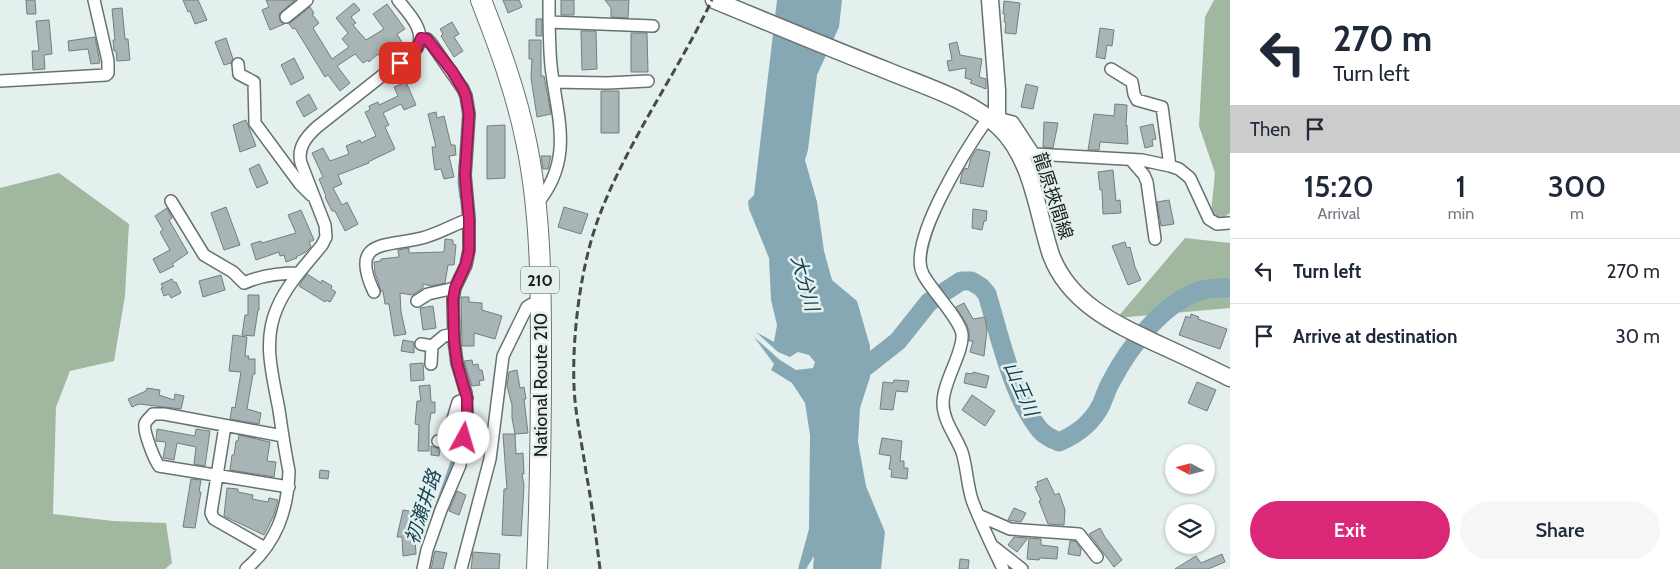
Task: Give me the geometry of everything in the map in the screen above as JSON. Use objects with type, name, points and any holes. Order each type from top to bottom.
[{"type":"highway","name":"National Route 210","points":[[481,0],[505,64],[518,106],[527,142],[536,205],[541,304],[540,471],[537,569]]},
{"type":"main road","name":"龍原挾間線","points":[[714,0],[926,87],[994,120],[1011,140],[1022,162],[1052,256],[1069,287],[1088,306],[1116,324],[1230,378]]},
{"type":"main road","points":[[990,0],[994,120]]},
{"type":"street","points":[[0,80],[108,74],[108,61],[94,0]]},
{"type":"street","points":[[286,17],[308,0]]},
{"type":"street","points":[[246,569],[255,561],[276,533],[285,508],[288,487],[289,471],[270,361],[270,337],[277,308],[288,288],[326,237],[326,225],[299,158],[300,148],[312,131],[414,52],[419,45],[421,38],[414,22],[398,0]]},
{"type":"street","points":[[536,205],[550,187],[559,158],[561,135],[553,82],[550,0]]},
{"type":"street","points":[[550,22],[653,26]]},
{"type":"street","points":[[421,38],[427,39],[431,43],[458,81],[466,96],[470,122],[465,175],[469,219],[467,260],[455,288],[453,299],[458,370],[467,398],[466,424],[461,460],[427,550],[423,569]]},
{"type":"street","points":[[238,64],[239,74],[254,82],[255,123],[300,184],[313,196]]},
{"type":"street","points":[[1111,69],[1132,82],[1137,100],[1162,106],[1170,166]]},
{"type":"street","points":[[553,82],[607,83],[648,80]]},
{"type":"street","points":[[1003,569],[978,515],[961,451],[943,409],[943,394],[962,337],[960,329],[922,272],[920,262],[920,254],[927,228],[946,188],[994,120],[1013,122],[1030,151],[1034,154],[1142,160],[1170,166],[1185,173],[1190,178],[1209,219],[1218,224],[1230,223]]},
{"type":"street","points":[[1131,160],[1147,182],[1155,239]]},
{"type":"street","points":[[171,202],[204,254],[233,272],[244,283],[256,278],[280,273],[300,273]]},
{"type":"street","points":[[374,292],[366,276],[365,266],[367,258],[373,249],[383,244],[425,237],[469,219]]},
{"type":"street","points":[[417,301],[428,294],[455,288]]},
{"type":"street","points":[[461,569],[491,451],[503,356],[527,307],[532,304],[541,304]]},
{"type":"street","points":[[431,364],[427,345],[444,336],[454,334]]},
{"type":"street","points":[[438,441],[442,442],[448,436],[458,402],[467,398]]},
{"type":"street","points":[[283,436],[153,414],[145,424],[145,430],[155,461],[159,466],[288,487]]},
{"type":"street","points":[[225,426],[211,513],[214,519],[265,548]]},
{"type":"street","points":[[978,515],[1010,529],[1080,534],[1097,557]]},
{"type":"street","points":[[991,544],[1022,569]]},
{"type":"green space","points":[[1214,0],[1230,0],[1230,213],[1219,221],[1211,212],[1215,173],[1199,126],[1205,17]]},
{"type":"green space","points":[[59,173],[129,224],[125,296],[114,361],[70,371],[56,407],[53,514],[113,521],[166,523],[172,563],[165,569],[0,569],[0,188]]},
{"type":"green space","points":[[1185,238],[1230,243],[1230,308],[1117,318]]},
{"type":"water","name":"大分川","points":[[777,0],[842,0],[839,27],[817,75],[808,150],[805,160],[817,202],[824,251],[832,280],[857,301],[870,346],[870,377],[860,408],[858,442],[866,486],[885,532],[881,569],[813,569],[814,556],[806,569],[798,569],[809,529],[810,435],[805,403],[792,383],[771,370],[774,364],[754,337],[780,360],[796,370],[813,368],[815,362],[809,355],[798,352],[790,357],[778,352],[756,332],[774,342],[777,325],[771,300],[769,258],[749,209],[748,201],[754,195]]},
{"type":"building","points":[[26,0],[35,0],[36,14],[27,14]]},
{"type":"building","points":[[183,0],[198,0],[207,20],[195,24]]},
{"type":"building","points":[[266,0],[295,0],[279,14],[280,21],[284,24],[270,30],[262,10],[269,7]]},
{"type":"building","points":[[503,0],[519,0],[522,7],[508,13]]},
{"type":"building","points":[[561,0],[574,0],[574,15],[561,15]]},
{"type":"building","points":[[605,0],[629,0],[628,18],[611,17],[611,8]]},
{"type":"building","points":[[1004,1],[1020,3],[1016,34],[1005,33]]},
{"type":"building","points":[[354,3],[360,10],[351,17],[356,23],[353,25],[366,40],[384,29],[373,14],[387,4],[405,29],[397,34],[404,46],[391,54],[393,58],[385,64],[378,54],[369,62],[368,60],[363,63],[355,54],[337,66],[350,83],[340,91],[328,75],[325,77],[295,28],[293,29],[289,24],[310,7],[314,13],[312,14],[319,23],[313,28],[332,59],[349,47],[342,39],[348,33],[336,18]]},
{"type":"building","points":[[122,8],[125,39],[128,39],[130,60],[117,61],[116,51],[114,51],[113,40],[115,40],[112,9]]},
{"type":"building","points":[[536,19],[542,19],[542,36],[536,36]]},
{"type":"building","points":[[49,20],[52,54],[44,55],[45,69],[33,70],[32,51],[39,51],[36,21]]},
{"type":"building","points":[[452,22],[459,34],[454,37],[463,51],[454,57],[441,36],[443,34],[440,29]]},
{"type":"building","points":[[1100,28],[1114,30],[1112,46],[1107,45],[1105,59],[1096,57]]},
{"type":"building","points":[[581,31],[596,31],[597,69],[582,70]]},
{"type":"building","points":[[631,33],[647,33],[648,72],[631,72]]},
{"type":"building","points":[[95,37],[100,63],[91,64],[88,49],[69,51],[68,41]]},
{"type":"building","points":[[226,38],[233,59],[231,63],[224,65],[215,42]]},
{"type":"building","points":[[529,40],[541,40],[541,76],[544,76],[551,114],[537,117],[531,78],[532,59],[529,59]]},
{"type":"building","points":[[957,42],[960,55],[982,59],[979,77],[986,79],[986,89],[970,83],[972,80],[965,78],[966,68],[949,71],[947,61],[952,60],[949,44]]},
{"type":"building","points":[[294,58],[304,78],[291,85],[281,65]]},
{"type":"building","points":[[406,82],[416,105],[404,110],[401,104],[383,113],[389,125],[385,127],[395,149],[369,163],[338,175],[342,184],[333,188],[342,205],[347,202],[358,224],[345,231],[335,211],[332,211],[325,197],[319,179],[323,177],[312,153],[323,148],[330,161],[349,154],[346,146],[360,140],[361,143],[376,136],[365,112],[370,110],[369,106],[378,102],[379,105],[398,96],[394,87]]},
{"type":"building","points":[[1026,84],[1038,87],[1033,109],[1021,107]]},
{"type":"building","points":[[601,91],[619,91],[619,133],[601,133]]},
{"type":"building","points":[[309,94],[317,109],[304,117],[296,102]]},
{"type":"building","points":[[1115,104],[1127,105],[1126,126],[1128,144],[1100,142],[1099,150],[1088,150],[1094,114],[1114,116]]},
{"type":"building","points":[[436,112],[437,118],[444,116],[451,145],[455,145],[456,155],[449,156],[454,177],[444,179],[441,169],[435,170],[432,147],[436,147],[428,114]]},
{"type":"building","points":[[246,120],[256,146],[240,152],[233,125]]},
{"type":"building","points":[[1044,122],[1058,123],[1053,148],[1043,147]]},
{"type":"building","points":[[1153,124],[1156,139],[1152,140],[1153,146],[1145,148],[1140,127]]},
{"type":"building","points":[[505,125],[505,178],[487,179],[487,126]]},
{"type":"building","points":[[977,149],[990,152],[983,187],[960,183],[962,173],[965,168],[968,169],[971,158]]},
{"type":"building","points":[[541,156],[551,156],[548,169],[543,169]]},
{"type":"building","points":[[259,164],[268,183],[257,188],[249,169]]},
{"type":"building","points":[[1113,170],[1116,201],[1120,200],[1121,213],[1103,214],[1102,190],[1100,190],[1098,172]]},
{"type":"building","points":[[1169,200],[1174,224],[1161,226],[1157,202]]},
{"type":"building","points":[[226,207],[240,245],[224,250],[211,213]]},
{"type":"building","points":[[564,207],[588,214],[581,234],[558,227]]},
{"type":"building","points":[[167,208],[172,218],[169,220],[188,253],[172,264],[174,266],[160,273],[153,259],[170,250],[160,232],[163,230],[155,216]]},
{"type":"building","points":[[973,209],[987,211],[986,221],[984,221],[982,230],[972,228]]},
{"type":"building","points":[[301,210],[314,240],[309,242],[311,247],[297,258],[286,262],[284,255],[280,256],[279,252],[256,260],[251,244],[261,241],[262,243],[296,233],[288,215]]},
{"type":"building","points":[[445,239],[453,240],[453,244],[456,245],[454,265],[448,265],[445,283],[431,286],[423,284],[423,288],[412,295],[400,293],[401,312],[406,334],[394,336],[389,304],[385,304],[383,291],[381,291],[375,273],[374,262],[381,261],[381,259],[399,257],[398,250],[409,248],[409,253],[444,252]]},
{"type":"building","points":[[1125,242],[1127,248],[1130,247],[1135,267],[1141,280],[1128,285],[1112,246]]},
{"type":"building","points":[[307,274],[321,283],[322,280],[332,286],[331,289],[336,292],[330,302],[326,300],[325,302],[299,286]]},
{"type":"building","points":[[221,275],[225,290],[203,297],[199,281]]},
{"type":"building","points":[[172,279],[174,283],[176,282],[181,293],[171,298],[169,294],[164,296],[161,284]]},
{"type":"building","points":[[248,295],[259,295],[259,310],[254,336],[242,335],[245,315],[248,315]]},
{"type":"building","points":[[461,297],[469,297],[469,302],[482,303],[482,310],[502,316],[495,339],[474,333],[474,346],[462,346]]},
{"type":"building","points":[[964,303],[973,319],[985,317],[987,330],[984,356],[970,352],[973,341],[969,341],[967,325],[956,307]]},
{"type":"building","points":[[433,306],[436,328],[423,330],[420,308]]},
{"type":"building","points":[[1191,314],[1199,317],[1198,319],[1227,329],[1220,349],[1179,335],[1186,316],[1190,318]]},
{"type":"building","points":[[233,335],[247,337],[245,356],[249,356],[248,359],[255,359],[255,374],[253,374],[247,409],[261,413],[259,424],[230,419],[232,407],[235,408],[241,372],[229,371]]},
{"type":"building","points":[[403,340],[414,342],[414,353],[401,351]]},
{"type":"building","points":[[472,360],[473,365],[478,364],[479,370],[482,370],[484,380],[479,381],[480,385],[472,386],[464,361]]},
{"type":"building","points":[[423,363],[424,380],[411,381],[410,364]]},
{"type":"building","points":[[517,370],[520,388],[524,387],[528,433],[515,434],[512,405],[507,386],[509,372]]},
{"type":"building","points":[[973,372],[989,376],[986,388],[964,383],[966,373],[973,374]]},
{"type":"building","points":[[894,380],[909,381],[907,392],[896,391],[893,410],[880,409],[883,382],[893,383]]},
{"type":"building","points":[[1197,382],[1216,390],[1207,411],[1188,403]]},
{"type":"building","points":[[430,385],[431,402],[435,402],[435,413],[431,413],[429,425],[429,451],[418,451],[419,425],[415,424],[417,401],[421,401],[419,386]]},
{"type":"building","points":[[147,388],[160,390],[159,395],[174,400],[175,394],[184,396],[181,409],[139,404],[132,407],[128,399],[146,391]]},
{"type":"building","points":[[972,395],[995,411],[985,426],[962,410]]},
{"type":"building","points":[[157,429],[195,436],[196,429],[210,431],[205,466],[194,464],[196,447],[177,443],[174,460],[163,458],[166,442],[156,441]]},
{"type":"building","points":[[503,434],[515,434],[516,454],[523,453],[524,474],[522,474],[524,485],[521,536],[502,535],[504,489],[507,489]]},
{"type":"building","points":[[239,435],[270,442],[267,461],[276,462],[274,477],[230,470],[232,455],[234,455]]},
{"type":"building","points":[[882,438],[902,441],[900,461],[904,461],[904,468],[908,468],[907,479],[891,477],[892,470],[889,469],[891,456],[879,454]]},
{"type":"building","points":[[431,446],[440,449],[439,456],[431,455]]},
{"type":"building","points":[[320,470],[329,471],[328,479],[319,478]]},
{"type":"building","points":[[1047,478],[1055,495],[1059,493],[1065,510],[1064,525],[1048,524],[1039,501],[1041,500],[1035,487],[1038,486],[1037,482]]},
{"type":"building","points":[[191,479],[201,480],[195,528],[183,527]]},
{"type":"building","points":[[227,488],[238,489],[238,492],[253,495],[252,499],[268,502],[269,498],[278,500],[274,515],[264,535],[224,516]]},
{"type":"building","points":[[457,491],[466,495],[459,515],[449,511]]},
{"type":"building","points":[[419,498],[431,499],[430,508],[418,507]]},
{"type":"building","points":[[1014,508],[1026,513],[1021,522],[1008,520]]},
{"type":"building","points":[[403,510],[416,512],[411,539],[415,539],[416,554],[403,556],[402,537],[397,537]]},
{"type":"building","points":[[1100,528],[1122,560],[1114,567],[1089,534]]},
{"type":"building","points":[[1014,537],[1028,538],[1017,552],[1008,545]]},
{"type":"building","points":[[1029,538],[1041,539],[1041,545],[1058,547],[1057,559],[1027,559]]},
{"type":"building","points":[[1070,541],[1075,541],[1081,549],[1080,556],[1068,554]]},
{"type":"building","points":[[435,551],[447,553],[443,569],[431,569]]},
{"type":"building","points":[[473,552],[500,554],[499,569],[471,569]]},
{"type":"building","points":[[1222,554],[1225,562],[1208,569],[1175,569],[1196,556],[1201,563]]},
{"type":"building","points":[[960,559],[969,560],[968,569],[959,569]]},
{"type":"waterway","name":"初瀬井路","points":[[460,164],[459,183],[461,198]]},
{"type":"waterway","name":"山王川","points":[[850,379],[898,341],[929,302],[961,281],[971,281],[981,287],[987,294],[1008,365],[1030,417],[1042,432],[1059,442],[1078,432],[1089,423],[1101,405],[1119,367],[1138,340],[1160,316],[1185,297],[1199,291],[1211,288],[1230,288]]},
{"type":"waterway","name":"初瀬井路","points":[[434,513],[457,448]]},
{"type":"railway","points":[[600,569],[577,418],[574,386],[576,321],[583,276],[593,233],[612,186],[712,0]]},
{"type":"route","points":[[400,63],[414,52],[421,38],[427,39],[458,81],[468,104],[469,130],[465,183],[469,219],[469,250],[466,264],[455,288],[453,299],[454,340],[457,363],[467,398],[464,438]]}]
